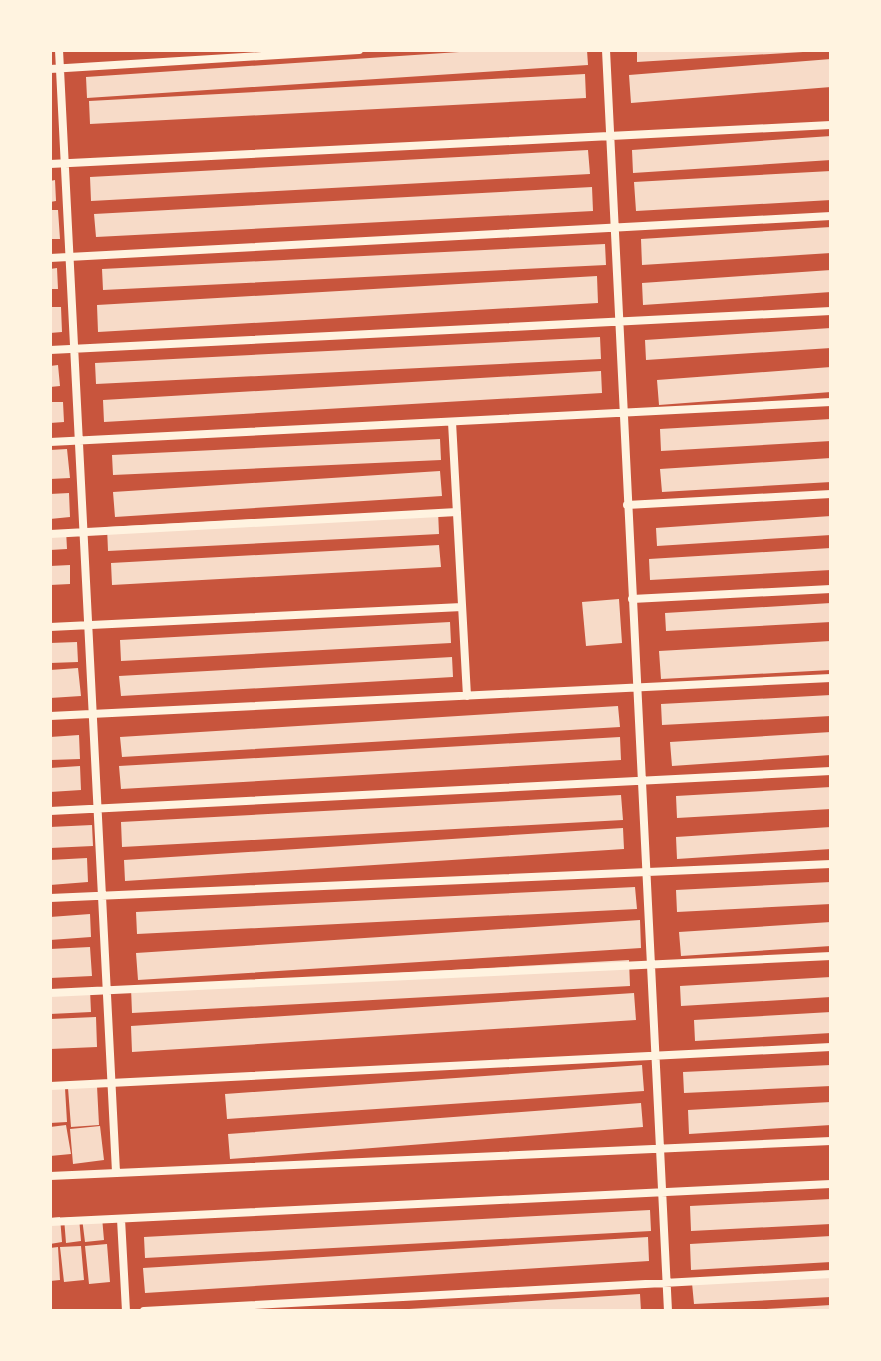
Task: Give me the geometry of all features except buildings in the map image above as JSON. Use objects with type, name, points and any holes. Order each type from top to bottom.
[{"type":"street","points":[[59,50],[116,1172]]},
{"type":"street","points":[[50,69],[359,50]]},
{"type":"street","points":[[606,50],[668,1311]]},
{"type":"street","points":[[50,164],[831,125]]},
{"type":"street","points":[[50,258],[831,216]]},
{"type":"street","points":[[50,350],[831,311]]},
{"type":"street","points":[[50,442],[831,402]]},
{"type":"street","points":[[452,422],[467,696]]},
{"type":"street","points":[[627,505],[831,494]]},
{"type":"street","points":[[50,534],[457,512]]},
{"type":"street","points":[[632,599],[831,589]]},
{"type":"street","points":[[50,627],[462,607]]},
{"type":"street","points":[[50,716],[831,678]]},
{"type":"street","points":[[50,811],[831,771]]},
{"type":"street","points":[[50,898],[831,864]]},
{"type":"street","points":[[50,993],[831,956]]},
{"type":"street","points":[[50,1086],[831,1047]]},
{"type":"street","points":[[50,1176],[831,1141]]},
{"type":"street","points":[[50,1222],[831,1184]]},
{"type":"street","points":[[121,1219],[126,1311]]},
{"type":"street","points":[[144,1311],[831,1274]]}]
